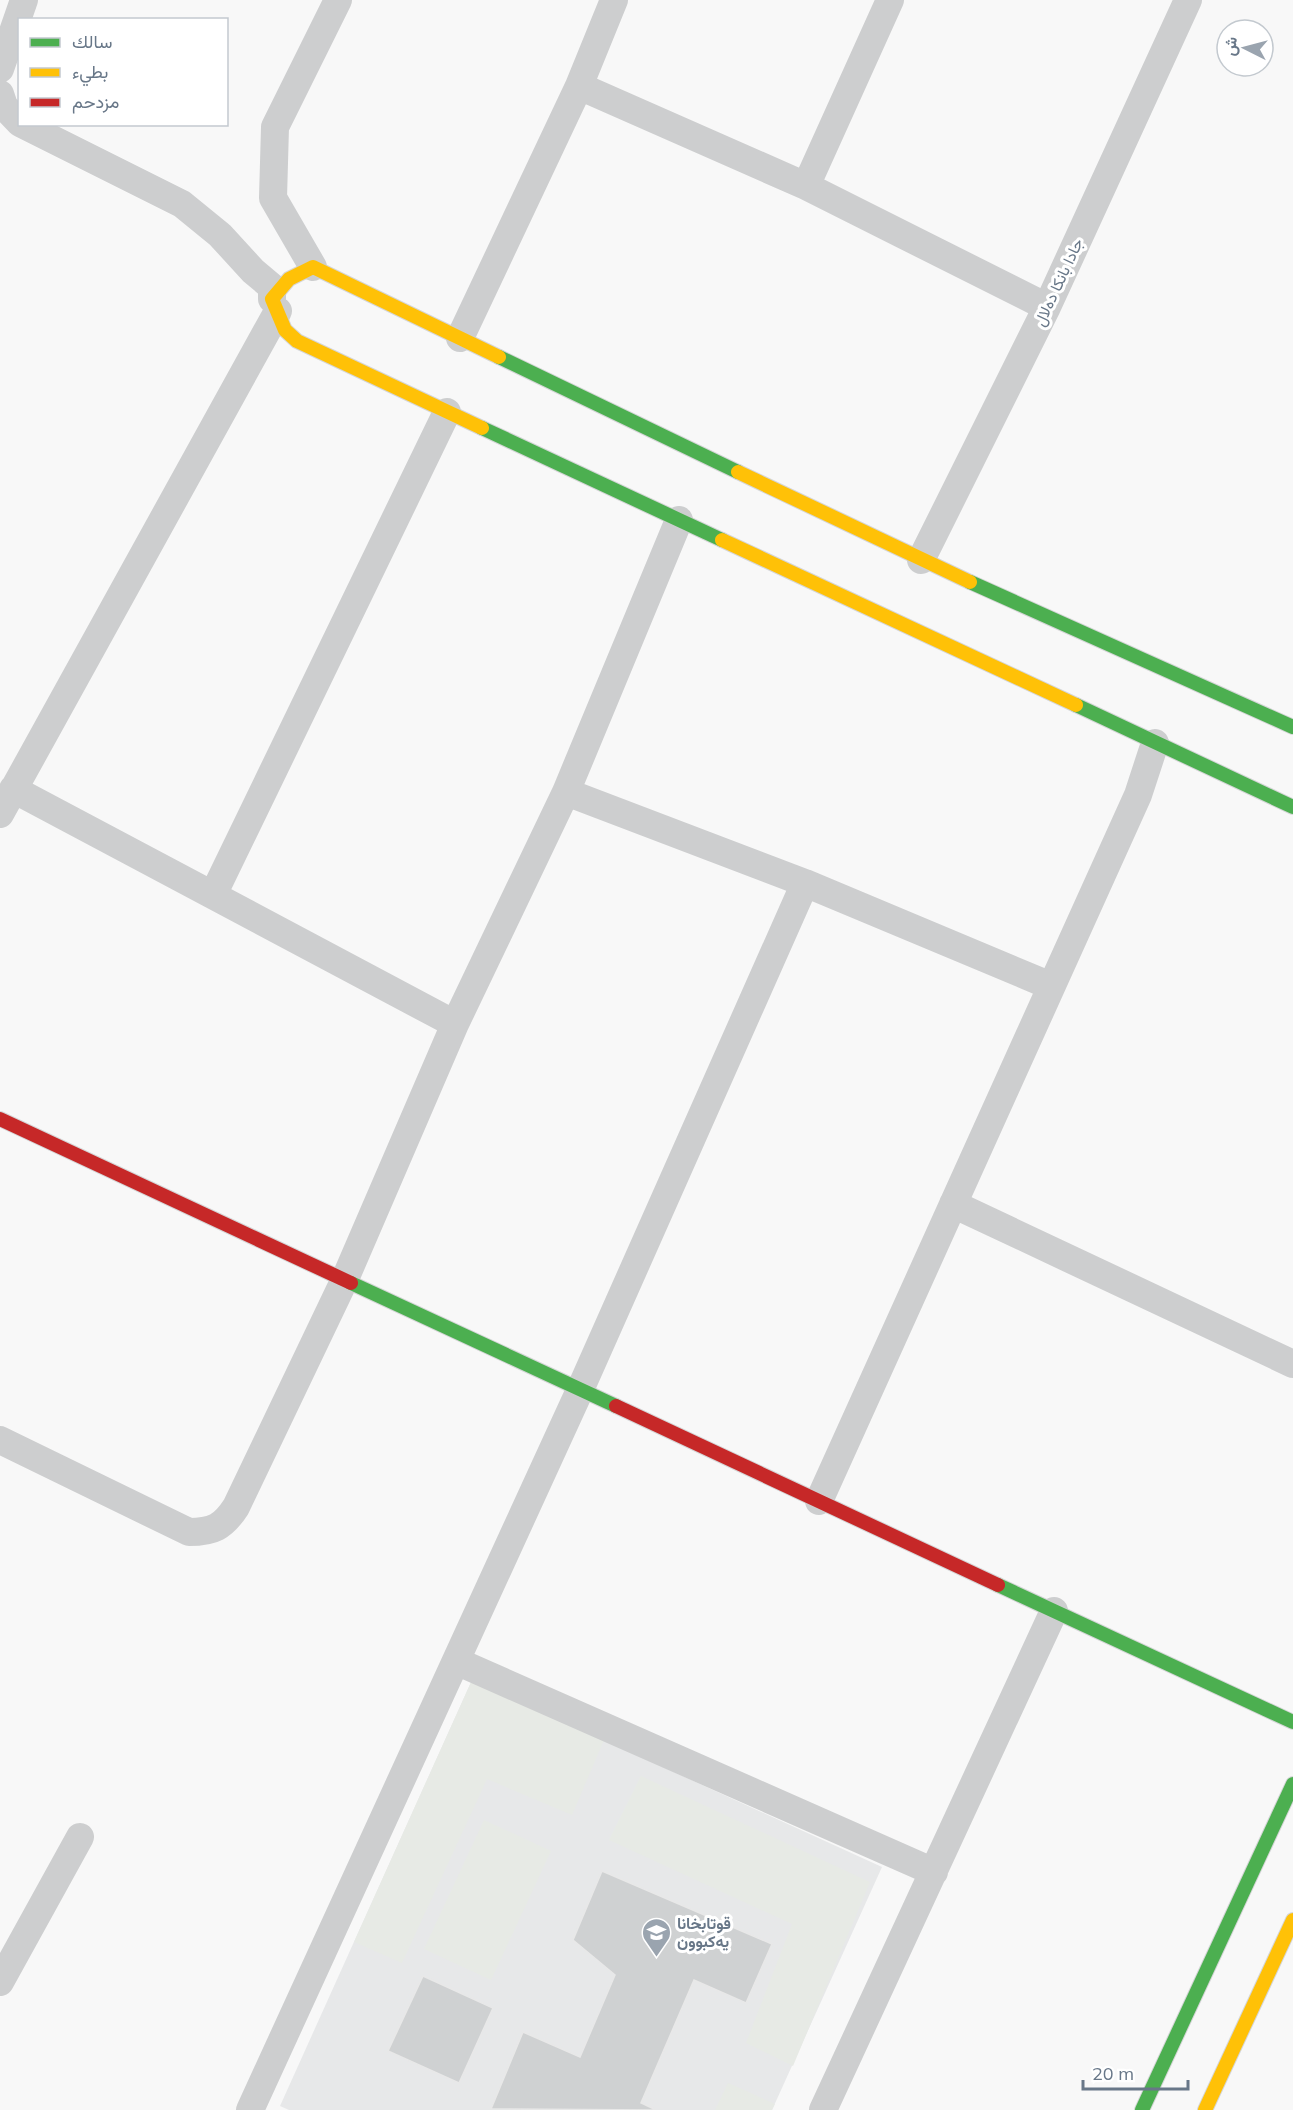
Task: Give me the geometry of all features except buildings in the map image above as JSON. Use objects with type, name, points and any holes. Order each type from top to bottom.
[{"type":"street","points":[[0,69],[24,0]]},
{"type":"street","points":[[338,0],[275,127],[273,198],[313,267],[921,560],[1293,727]]},
{"type":"street","points":[[460,338],[579,86],[614,0]]},
{"type":"street","points":[[806,186],[890,0]]},
{"type":"street","name":"جادا بانكا ده‌لال","points":[[921,560],[1047,306],[1188,0]]},
{"type":"street","points":[[579,86],[806,186],[1047,306]]},
{"type":"street","points":[[0,94],[4,106],[18,121]]},
{"type":"street","points":[[25,126],[182,204],[220,235],[253,271],[272,287],[275,305],[285,330],[297,341],[1293,807]]},
{"type":"street","points":[[0,814],[275,305],[281,285],[299,271],[313,267]]},
{"type":"street","points":[[213,895],[447,411]]},
{"type":"street","points":[[0,1440],[189,1532],[204,1532],[217,1528],[228,1519],[236,1507],[345,1279],[455,1024],[566,792],[679,520]]},
{"type":"street","points":[[819,1501],[1138,795],[1155,743]]},
{"type":"street","points":[[13,789],[455,1024]]},
{"type":"street","points":[[566,792],[806,883],[1052,986]]},
{"type":"street","points":[[250,2110],[580,1390],[806,883]]},
{"type":"street","points":[[0,1119],[1293,1722]]},
{"type":"street","points":[[952,1203],[1293,1364]]},
{"type":"street","points":[[833,2107],[934,1872],[1054,1611]]},
{"type":"street","points":[[456,1661],[934,1872]]},
{"type":"street","points":[[1142,2110],[1293,1784]]},
{"type":"street","points":[[0,1982],[80,1838]]},
{"type":"street","points":[[1205,2110],[1285,1960],[1293,1920]]},
{"type":"shaded area","points":[[472,1680],[882,1867],[772,2110],[289,2110],[280,2106]]},
{"type":"shaded area","points":[[472,1680],[604,1740],[572,1815],[487,1779],[402,1963],[354,1942]]},
{"type":"shaded area","points":[[641,1776],[870,1882],[793,2066],[746,2043],[792,1924],[609,1840]]},
{"type":"shaded area","points":[[484,1820],[551,1851],[491,1980],[424,1949]]},
{"type":"shaded area","points":[[728,2083],[775,2104],[772,2110],[715,2110]]},
{"type":"traffic: fast","points":[[499,357],[738,472]]},
{"type":"traffic: fast","points":[[482,428],[722,540]]},
{"type":"traffic: fast","points":[[970,582],[1293,727]]},
{"type":"traffic: fast","points":[[1076,705],[1293,807]]},
{"type":"traffic: fast","points":[[351,1283],[616,1406]]},
{"type":"traffic: fast","points":[[998,1585],[1293,1722]]},
{"type":"traffic: fast","points":[[1142,2110],[1293,1784]]},
{"type":"traffic: slow","points":[[482,428],[297,341],[285,330],[272,299],[289,279],[313,267],[499,357]]},
{"type":"traffic: slow","points":[[738,472],[970,582]]},
{"type":"traffic: slow","points":[[722,540],[1076,705]]},
{"type":"traffic: slow","points":[[1205,2110],[1293,1920]]},
{"type":"traffic: jam","points":[[0,1119],[351,1283]]},
{"type":"traffic: jam","points":[[616,1406],[998,1585]]},
{"type":"place","name":"قوتابخانا یەکبوون","points":[[656,1958]]}]
